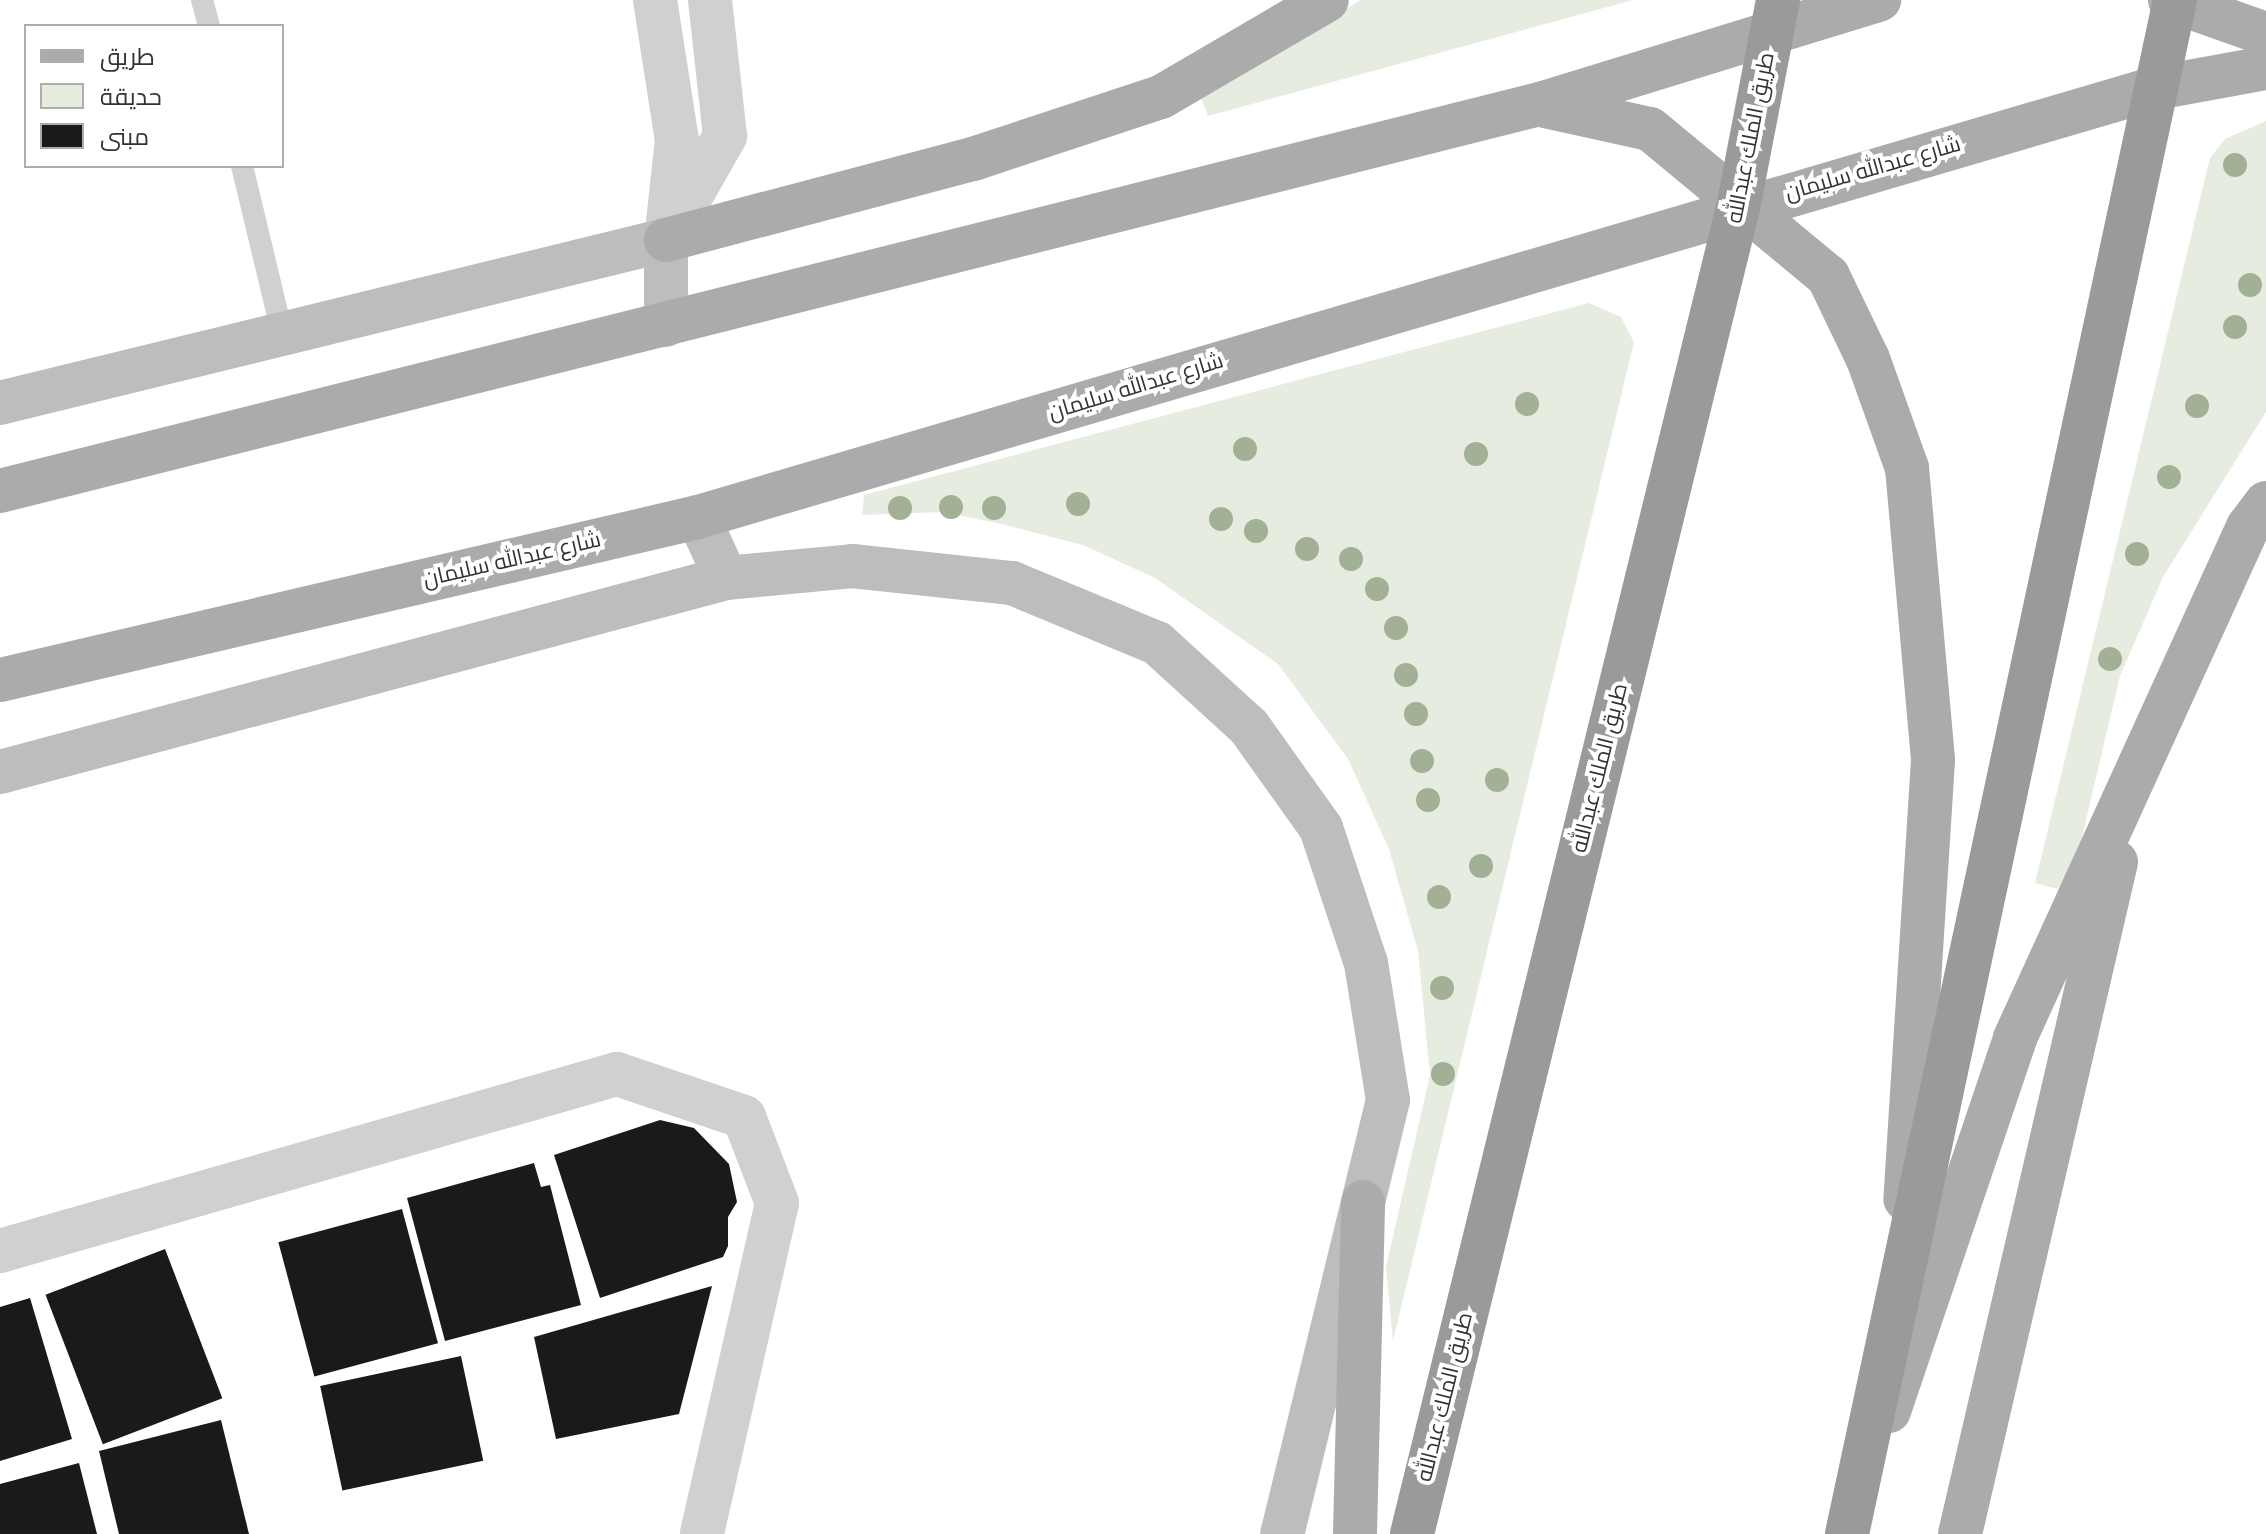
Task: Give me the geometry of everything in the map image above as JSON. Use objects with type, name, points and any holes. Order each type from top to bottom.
[{"type":"highway","points":[[1849,1532],[1897,1321],[2173,1]]},
{"type":"highway","name":"طريق الملك عبدالله","points":[[1412,1534],[1738,208],[1774,19]]},
{"type":"main road","points":[[0,403],[666,240],[973,159],[1161,97],[1327,0]]},
{"type":"main road","points":[[0,491],[1540,104],[1774,19],[1879,0]]},
{"type":"main road","points":[[2173,1],[2266,34]]},
{"type":"main road","name":"شارع عبدالله سليمان","points":[[0,680],[698,517],[1738,208],[2156,88],[2266,68]]},
{"type":"main road","points":[[1540,104],[1650,129],[1738,208],[1828,276],[1868,359],[1907,468],[1933,760],[1897,1321]]},
{"type":"main road","points":[[666,240],[666,325]]},
{"type":"main road","points":[[1849,1532],[2015,1038],[2248,527],[2266,503]]},
{"type":"main road","points":[[698,517],[726,578]]},
{"type":"main road","points":[[0,772],[726,578],[852,566],[1012,583],[1157,643],[1249,727],[1321,828],[1366,963],[1388,1100],[1282,1534]]},
{"type":"main road","points":[[1960,1534],[2138,769]]},
{"type":"main road","points":[[1355,1534],[1363,1202]]},
{"type":"street","points":[[655,0],[677,140],[666,240]]},
{"type":"street","points":[[666,240],[725,136],[710,0]]},
{"type":"street","points":[[0,1251],[617,1074],[744,1117],[777,1203],[702,1534]]},
{"type":"lane","points":[[202,0],[208,24]]},
{"type":"lane","points":[[242,168],[282,332]]},
{"type":"green space","points":[[1361,0],[1633,0],[1208,116],[1200,96]]},
{"type":"green space","points":[[2266,121],[2266,412],[2163,577],[2120,676],[2069,892],[2035,883],[2210,158],[2225,139]]},
{"type":"green space","points":[[1589,303],[1621,317],[1634,342],[1393,1341],[1386,1267],[1430,1075],[1418,951],[1389,849],[1348,759],[1278,664],[1155,578],[1083,545],[1002,524],[942,512],[862,515],[864,495]]},
{"type":"building","points":[[660,1120],[694,1128],[729,1164],[737,1202],[728,1217],[728,1246],[723,1257],[600,1298],[554,1155]]},
{"type":"building","points":[[534,1163],[541,1187],[550,1185],[581,1305],[445,1341],[407,1198]]},
{"type":"building","points":[[402,1209],[438,1343],[314,1376],[278,1242]]},
{"type":"building","points":[[165,1249],[222,1398],[103,1444],[46,1295]]},
{"type":"building","points":[[712,1286],[679,1414],[556,1439],[534,1337]]},
{"type":"building","points":[[30,1298],[72,1439],[0,1461],[0,1307]]},
{"type":"building","points":[[461,1356],[483,1461],[342,1491],[320,1386]]},
{"type":"building","points":[[221,1420],[249,1534],[119,1534],[99,1451]]},
{"type":"building","points":[[79,1463],[97,1534],[0,1534],[0,1484]]}]
